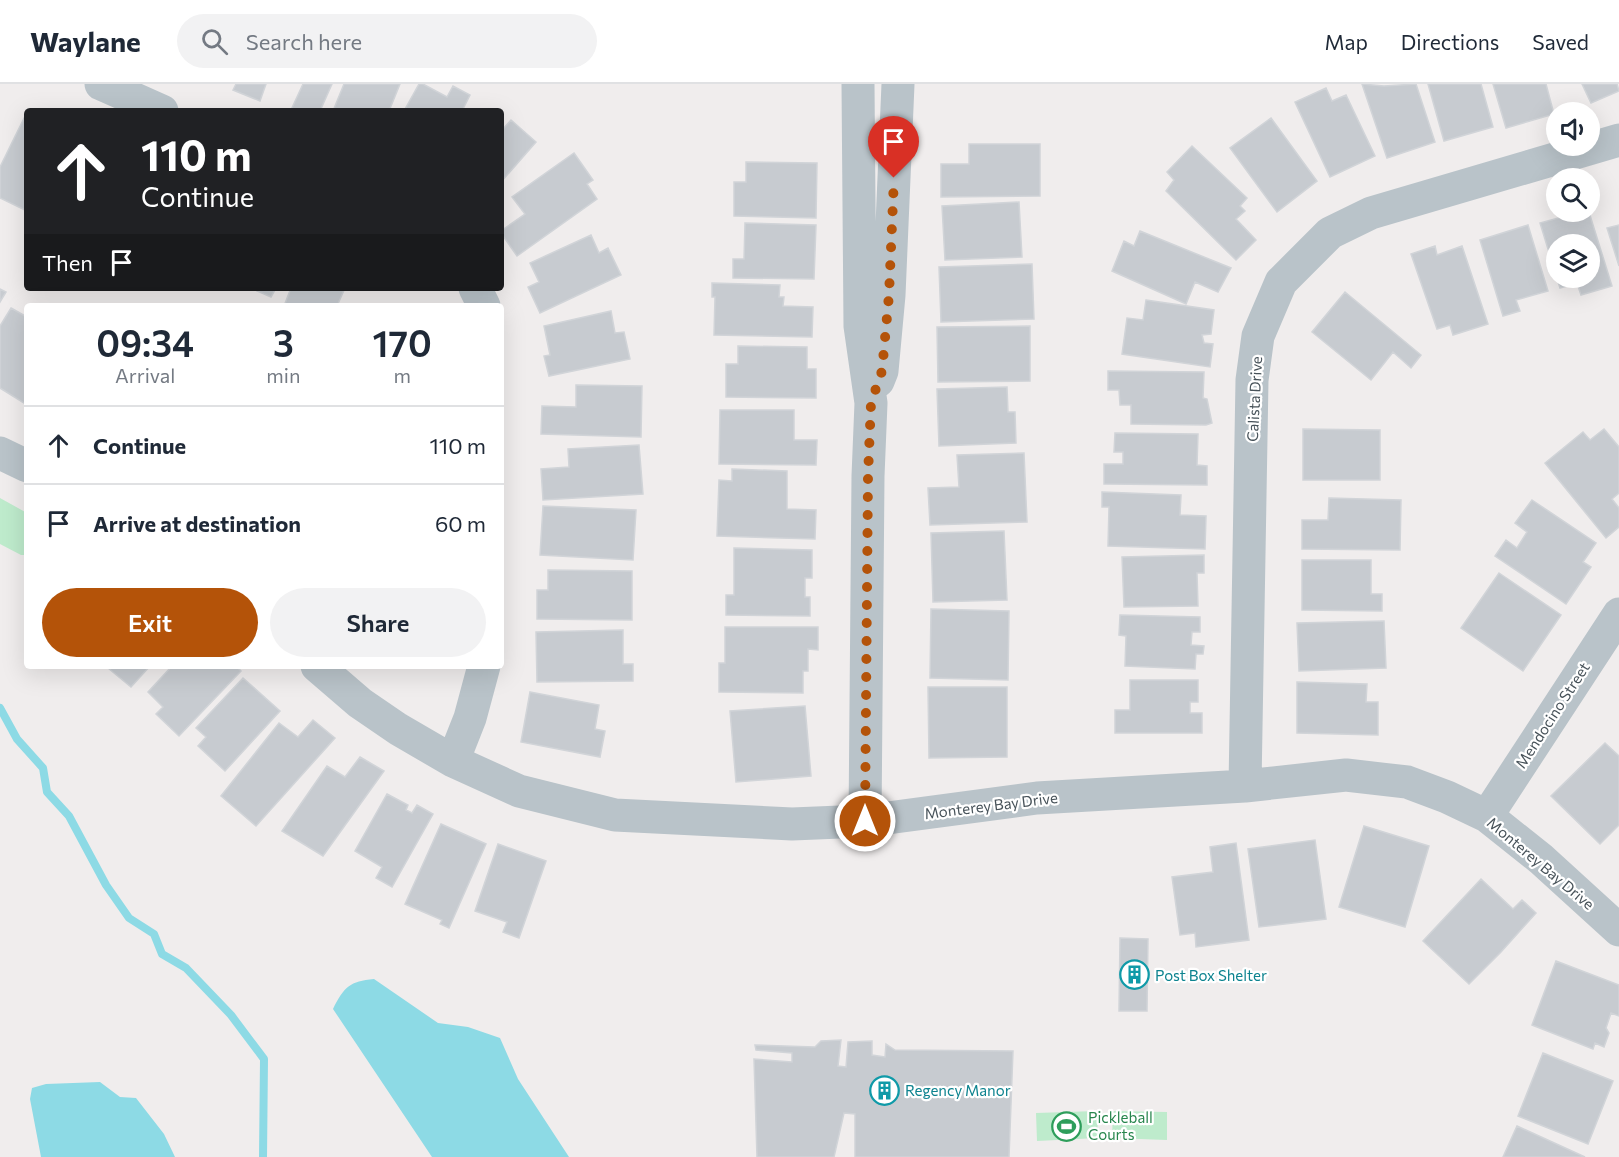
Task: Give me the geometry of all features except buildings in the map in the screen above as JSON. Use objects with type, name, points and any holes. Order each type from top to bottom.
[{"type":"street","points":[[101,84],[155,108]]},
{"type":"street","points":[[858,84],[860,326],[871,403],[868,476],[865,821]]},
{"type":"street","points":[[871,403],[882,371],[889,295],[898,84]]},
{"type":"street","name":"Calista Drive","points":[[1245,786],[1252,380],[1258,336],[1281,282],[1330,233],[1371,213],[1619,140]]},
{"type":"street","points":[[0,453],[24,465]]},
{"type":"street","name":"Mendocino Street","points":[[1487,816],[1619,614]]},
{"type":"street","name":"Monterey Bay Drive","points":[[321,669],[379,716],[453,761],[519,791],[615,815],[792,824],[865,821],[1037,798],[1245,786],[1346,775],[1407,782],[1447,797],[1487,816],[1541,859],[1619,930]]},
{"type":"street","points":[[453,761],[470,718],[483,669]]},
{"type":"green space","points":[[0,498],[24,511],[24,555],[0,544]]},
{"type":"green space","name":"Pickleball Courts","points":[[1097,1111],[1098,1138],[1037,1141],[1036,1113]]},
{"type":"green space","name":"Pickleball Courts","points":[[1113,1111],[1167,1112],[1167,1140],[1112,1138]]},
{"type":"water","points":[[374,979],[438,1023],[468,1027],[500,1038],[518,1079],[569,1157],[432,1157],[333,1009],[344,990],[349,986],[359,981]]},
{"type":"water","points":[[100,1082],[120,1097],[136,1098],[164,1134],[175,1157],[41,1157],[30,1099],[32,1088],[46,1084]]},
{"type":"waterway","points":[[0,708],[17,739],[43,768],[47,792],[69,816],[106,885],[129,918],[154,934],[162,954],[186,968],[231,1015],[264,1059],[263,1157]]},
{"type":"place","name":"Post Box Shelter","points":[[1134,975]]},
{"type":"place","name":"Regency Manor","points":[[884,1090]]},
{"type":"place","name":"Pickleball Courts","points":[[1067,1126]]},
{"type":"route","points":[[865,821],[868,476],[871,403],[882,371],[889,295],[894,178]]}]
